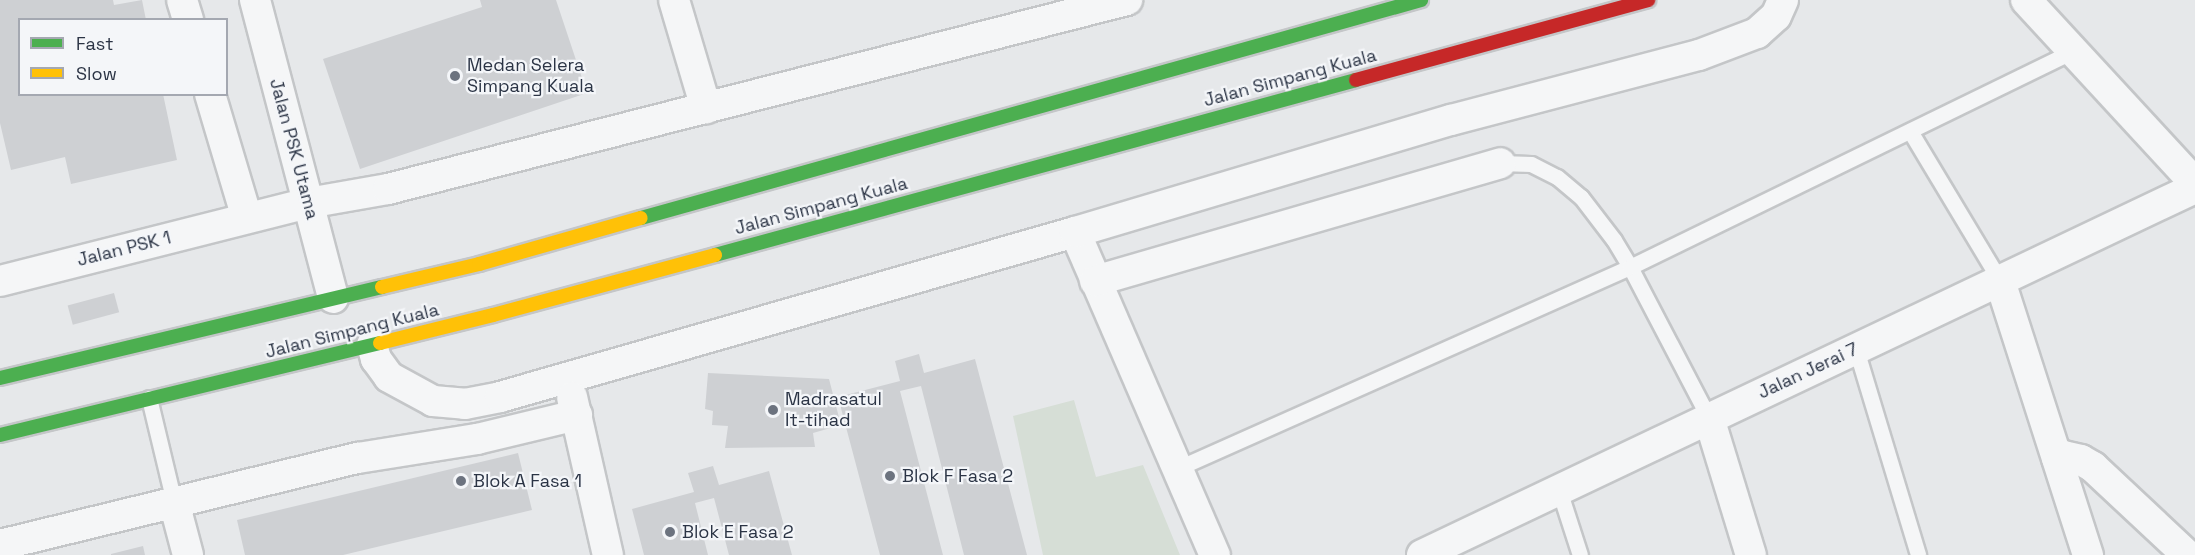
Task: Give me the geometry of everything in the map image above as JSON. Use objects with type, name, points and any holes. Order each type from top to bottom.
[{"type":"main road","name":"Jalan Simpang Kuala","points":[[0,378],[479,264],[928,139],[1171,68],[1421,0]]},
{"type":"main road","name":"Jalan Simpang Kuala","points":[[0,435],[493,315],[1648,0]]},
{"type":"street","points":[[182,0],[187,18]]},
{"type":"street","name":"Jalan PSK Utama","points":[[255,0],[333,298]]},
{"type":"street","points":[[674,0],[706,108]]},
{"type":"street","name":"Jalan PSK 1","points":[[0,280],[308,203],[388,189],[1127,0]]},
{"type":"street","points":[[372,345],[376,359],[389,377],[407,389],[448,404],[480,402],[1075,232],[1451,120],[1699,55],[1757,33],[1776,16],[1783,0]]},
{"type":"street","points":[[2026,0],[2195,183]]},
{"type":"street","points":[[211,96],[247,218]]},
{"type":"street","points":[[1095,281],[1500,163]]},
{"type":"street","name":"Jalan Jerai 7","points":[[1422,555],[2195,188]]},
{"type":"street","points":[[1075,232],[1176,470],[1215,555]]},
{"type":"street","points":[[2000,281],[2088,555]]},
{"type":"street","points":[[567,379],[608,555]]},
{"type":"street","points":[[0,545],[358,458],[477,439],[577,415]]},
{"type":"street","points":[[1709,418],[1751,555]]},
{"type":"street","points":[[2057,458],[2076,458],[2093,467],[2187,555]]},
{"type":"street","points":[[174,502],[188,555]]},
{"type":"lane","points":[[1176,470],[1630,267],[2074,50]]},
{"type":"lane","points":[[1911,131],[2000,281]]},
{"type":"lane","points":[[1500,163],[1532,164],[1557,177],[1581,197],[1614,240],[1630,267],[1709,418]]},
{"type":"lane","points":[[1856,349],[1918,555]]},
{"type":"lane","points":[[149,398],[174,502]]},
{"type":"lane","points":[[1559,490],[1580,555]]},
{"type":"shaded area","points":[[1074,400],[1096,477],[1143,465],[1180,555],[1043,555],[1013,416]]},
{"type":"building","points":[[0,0],[113,0],[114,5],[142,0],[146,18],[18,18],[18,96],[163,96],[177,160],[71,184],[65,157],[11,170],[0,123]]},
{"type":"building","name":"Medan Selera Simpang Kuala","points":[[480,0],[556,0],[587,93],[360,169],[323,59],[482,7]]},
{"type":"building","points":[[114,293],[119,312],[73,325],[68,305]]},
{"type":"building","name":"Blok F Fasa 2","points":[[919,354],[924,373],[975,359],[1027,555],[964,555],[921,386],[900,391],[943,555],[880,555],[838,397],[900,381],[895,361]]},
{"type":"building","name":"Madrasatul It-tihad","points":[[708,373],[829,379],[841,425],[813,433],[815,447],[725,448],[728,426],[712,425],[713,411],[705,409]]},
{"type":"building","name":"Blok A Fasa 1","points":[[518,453],[532,510],[343,555],[245,555],[237,520]]},
{"type":"building","name":"Blok E Fasa 2","points":[[713,466],[719,485],[769,471],[792,555],[729,555],[714,498],[695,503],[708,555],[644,555],[632,509],[694,492],[688,473]]},
{"type":"building","points":[[143,546],[145,555],[111,555],[111,554]]},
{"type":"traffic: fast","points":[[641,218],[1421,0]]},
{"type":"traffic: fast","points":[[715,255],[1356,80]]},
{"type":"traffic: fast","points":[[0,378],[382,287]]},
{"type":"traffic: fast","points":[[0,435],[380,343]]},
{"type":"traffic: slow","points":[[382,287],[479,264],[641,218]]},
{"type":"traffic: slow","points":[[380,343],[715,255]]},
{"type":"traffic: jam","points":[[1356,80],[1648,0]]},
{"type":"place","name":"Medan Selera Simpang Kuala","points":[[455,76]]},
{"type":"place","name":"Madrasatul It-tihad","points":[[773,410]]},
{"type":"place","name":"Blok F Fasa 2","points":[[890,476]]},
{"type":"place","name":"Blok A Fasa 1","points":[[461,481]]},
{"type":"place","name":"Blok E Fasa 2","points":[[670,532]]}]
